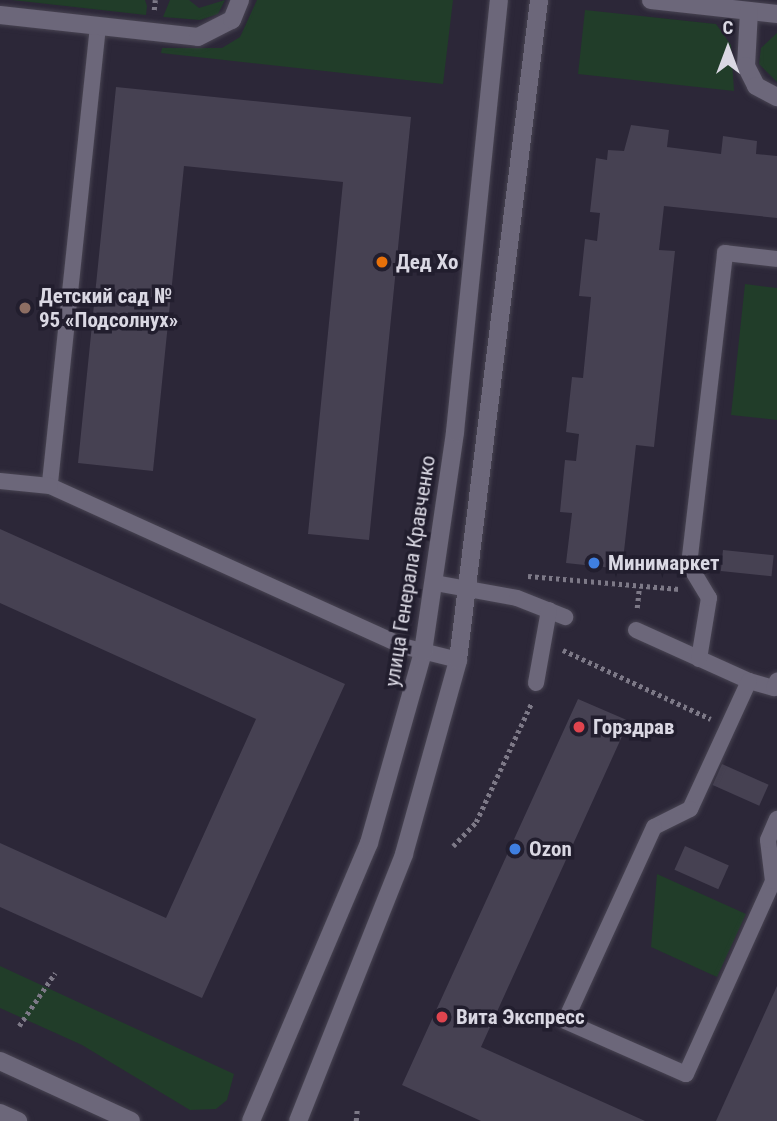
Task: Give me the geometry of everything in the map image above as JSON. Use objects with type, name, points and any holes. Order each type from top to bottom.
[{"type":"street","points":[[0,15],[198,37],[232,20],[240,0]]},
{"type":"street","name":"улица Генерала Кравченко","points":[[251,1121],[369,843],[424,652],[435,583],[499,0]]},
{"type":"street","points":[[298,1121],[399,867],[458,660],[471,589],[539,0]]},
{"type":"street","points":[[651,0],[777,14]]},
{"type":"street","points":[[749,11],[746,66],[756,86],[777,97]]},
{"type":"street","points":[[0,1061],[131,1121]]},
{"type":"street","points":[[0,1113],[18,1121]]},
{"type":"lane","points":[[51,486],[98,26]]},
{"type":"lane","points":[[699,659],[709,598],[689,565],[724,253],[777,259]]},
{"type":"lane","points":[[0,481],[51,486],[424,652],[458,660]]},
{"type":"lane","points":[[435,583],[471,589],[549,610],[565,617]]},
{"type":"lane","points":[[536,683],[549,610]]},
{"type":"lane","points":[[636,630],[749,681],[776,686]]},
{"type":"lane","points":[[749,681],[690,809],[654,827],[565,1021],[686,1074],[773,881],[768,840],[777,819]]},
{"type":"path","points":[[520,575],[666,591],[701,585]]},
{"type":"path","points":[[544,640],[728,727]]},
{"type":"path","points":[[453,846],[476,822],[536,683]]},
{"type":"path","points":[[19,1026],[55,972]]},
{"type":"path","points":[[356,1121],[357,1109]]},
{"type":"green space","points":[[12,0],[145,0],[147,6],[146,15]]},
{"type":"green space","points":[[170,0],[189,0],[199,8],[225,0],[218,14],[200,20],[163,17]]},
{"type":"green space","points":[[257,0],[453,0],[443,84],[161,53],[162,48],[222,48],[240,37]]},
{"type":"green space","points":[[585,10],[716,24],[731,45],[734,91],[578,74]]},
{"type":"green space","points":[[777,33],[777,82],[759,64],[761,48]]},
{"type":"green space","points":[[745,284],[777,288],[777,420],[731,415]]},
{"type":"green space","points":[[657,874],[746,914],[717,977],[651,947]]},
{"type":"green space","points":[[0,966],[234,1074],[227,1100],[216,1109],[190,1110],[82,1045],[0,1008]]},
{"type":"building","points":[[116,87],[411,117],[369,540],[308,534],[343,182],[184,166],[153,471],[78,463]]},
{"type":"building","points":[[631,125],[669,130],[667,147],[721,154],[723,136],[757,141],[756,154],[777,156],[777,218],[664,206],[659,250],[675,251],[654,447],[636,445],[622,569],[566,563],[572,513],[560,512],[565,460],[576,461],[579,434],[566,432],[572,377],[583,378],[591,297],[579,296],[585,239],[597,241],[600,213],[590,212],[596,158],[607,160],[608,150],[624,151]]},
{"type":"building","points":[[0,529],[345,684],[202,998],[0,907],[0,843],[166,918],[256,719],[0,603]]},
{"type":"building","points":[[723,550],[774,555],[772,576],[721,571]]},
{"type":"building","points":[[578,699],[629,721],[481,1047],[645,1121],[481,1121],[402,1085]]},
{"type":"building","points":[[722,764],[769,785],[759,806],[713,785]]},
{"type":"building","points":[[685,846],[729,866],[718,889],[674,870]]},
{"type":"building","points":[[777,986],[777,1121],[716,1121]]},
{"type":"place","name":"Дед Хо","points":[[382,262]]},
{"type":"place","name":"Детский сад № 95 «Подсолнух»","points":[[25,308]]},
{"type":"place","name":"Минимаркет","points":[[594,563]]},
{"type":"place","name":"Горздрав","points":[[579,727]]},
{"type":"place","name":"Ozon","points":[[515,849]]},
{"type":"place","name":"Вита Экспресс","points":[[442,1017]]}]
